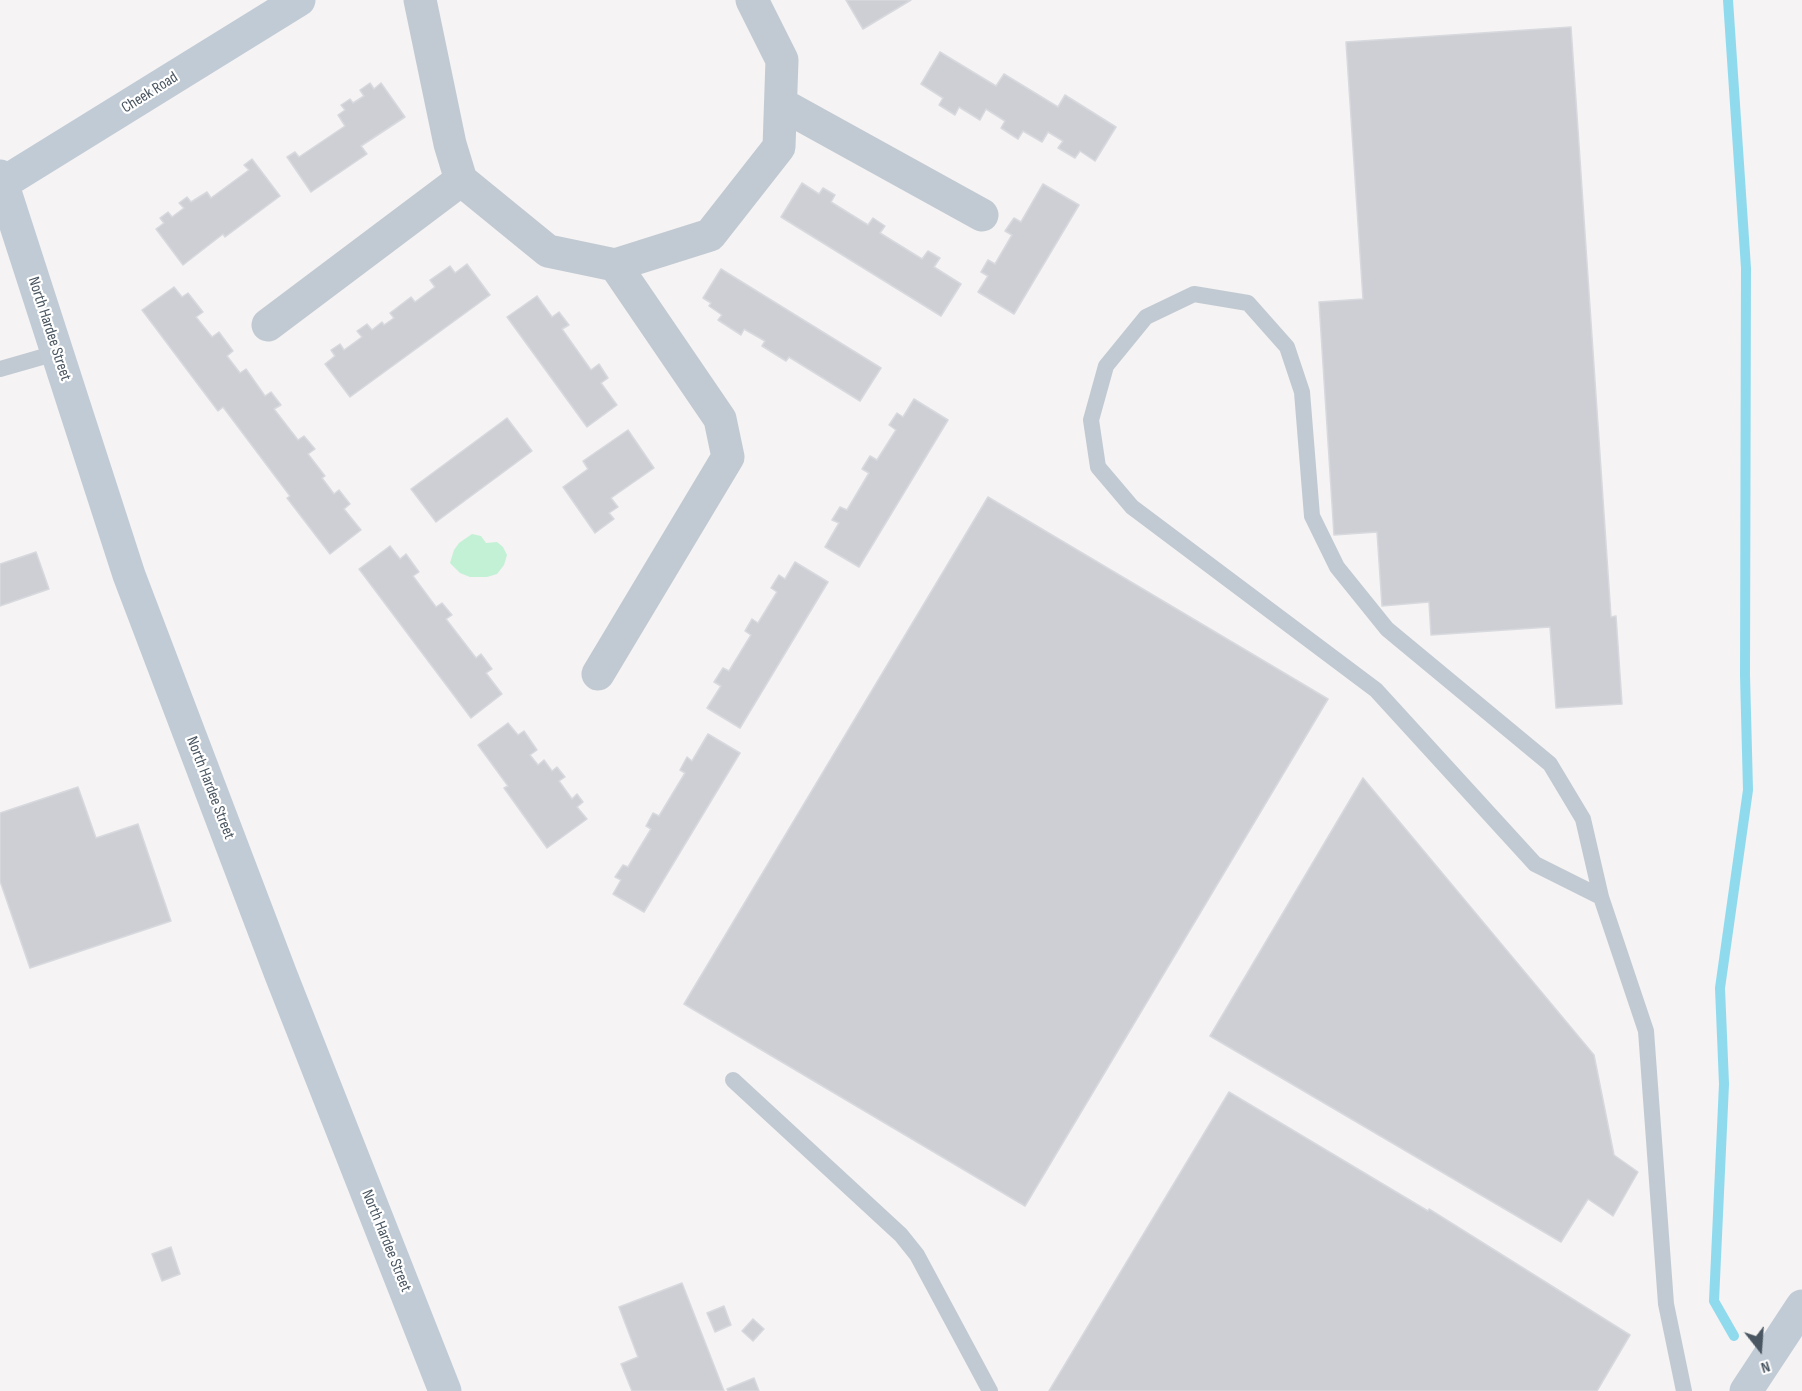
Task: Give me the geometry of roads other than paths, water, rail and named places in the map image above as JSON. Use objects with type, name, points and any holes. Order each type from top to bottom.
[{"type":"street","name":"Cheek Road","points":[[1,182],[299,0]]},
{"type":"street","points":[[420,0],[450,144],[461,180],[548,251],[615,265],[710,235],[779,147],[782,60],[752,0]]},
{"type":"street","points":[[781,105],[982,215]]},
{"type":"street","points":[[268,325],[461,180]]},
{"type":"street","name":"North Hardee Street","points":[[1,182],[129,574],[281,975],[445,1391]]},
{"type":"street","points":[[598,674],[729,457],[720,419],[615,265]]},
{"type":"street","points":[[1746,1391],[1802,1306]]},
{"type":"lane","points":[[1601,897],[1535,864],[1376,690],[1132,507],[1098,467],[1091,420],[1106,366],[1146,317],[1194,294],[1248,303],[1287,347],[1302,392],[1312,516],[1337,567],[1387,629],[1550,764],[1583,819],[1601,897],[1646,1031],[1666,1304],[1684,1391]]},
{"type":"lane","points":[[0,369],[56,353]]},
{"type":"lane","points":[[733,1080],[901,1235],[917,1255],[990,1391]]},
{"type":"waterway","points":[[1728,0],[1746,268],[1745,675],[1748,790],[1720,988],[1724,1084],[1714,1301],[1734,1336]]}]
